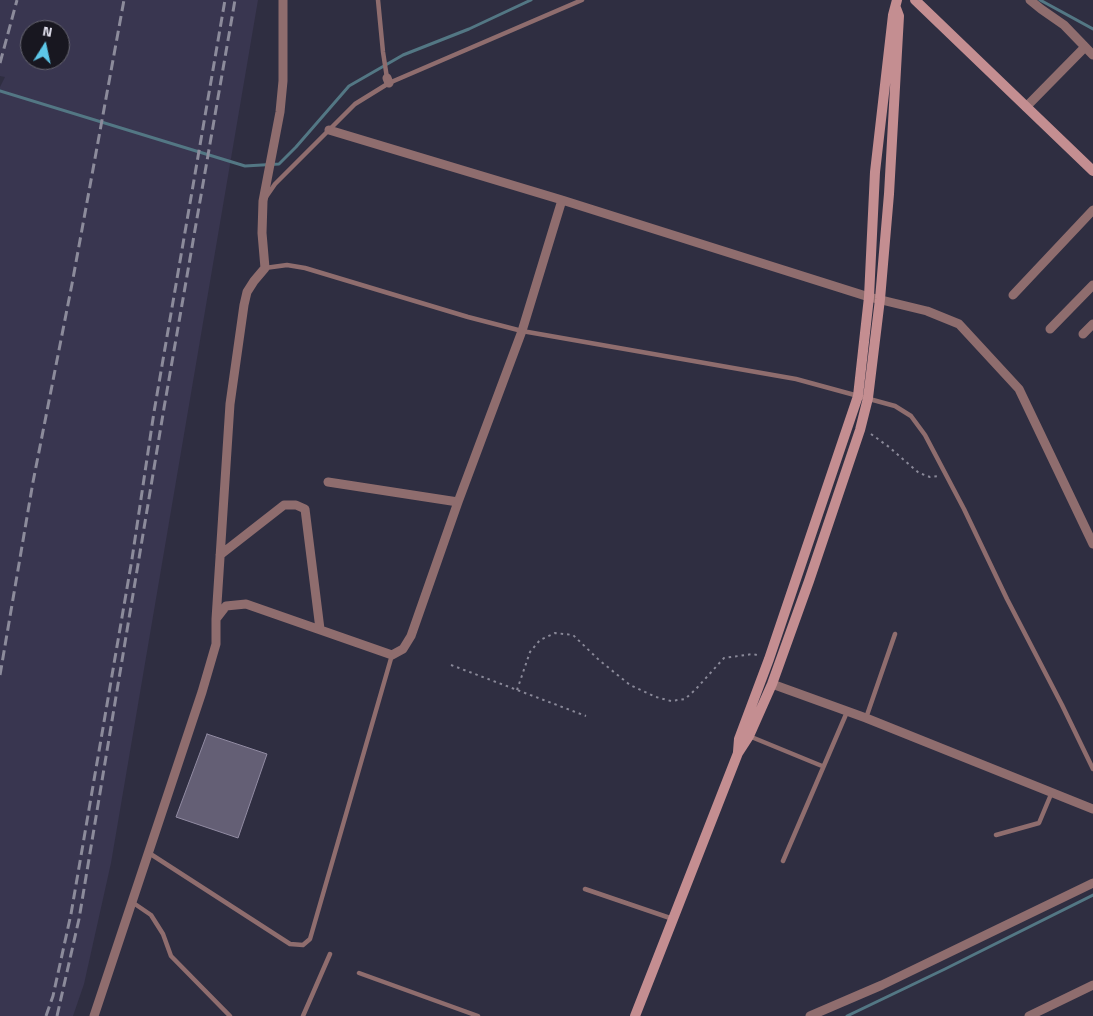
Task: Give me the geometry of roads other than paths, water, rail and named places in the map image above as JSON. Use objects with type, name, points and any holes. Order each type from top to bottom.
[{"type":"street","points":[[94,1016],[202,692],[216,644],[230,404],[244,305],[254,281],[265,268],[262,233],[263,201],[271,151],[280,112],[283,80],[283,0]]},
{"type":"street","points":[[915,0],[1093,171]]},
{"type":"street","points":[[1030,0],[1040,10],[1064,25],[1093,56]]},
{"type":"street","points":[[875,298],[875,172],[893,15],[896,4]]},
{"type":"street","points":[[635,1016],[738,753],[749,736],[772,684],[860,430],[889,194],[899,16],[896,4]]},
{"type":"street","points":[[1026,107],[1085,47]]},
{"type":"street","points":[[329,130],[562,200],[875,298],[927,311],[960,324],[1019,389],[1093,544]]},
{"type":"street","points":[[216,619],[226,606],[246,604],[392,655],[403,649],[411,636],[458,502],[522,331],[562,200]]},
{"type":"street","points":[[1013,295],[1093,210]]},
{"type":"street","points":[[1050,329],[1093,285]]},
{"type":"street","points":[[1083,334],[1093,324]]},
{"type":"street","points":[[738,753],[739,739],[770,659],[863,397]]},
{"type":"street","points":[[328,482],[458,502]]},
{"type":"street","points":[[220,555],[284,505],[296,505],[305,509],[320,630]]},
{"type":"street","points":[[772,684],[847,710],[1093,809]]},
{"type":"street","points":[[810,1016],[882,985],[1093,883]]},
{"type":"street","points":[[1029,1016],[1093,985]]},
{"type":"lane","points":[[378,0],[388,80]]},
{"type":"lane","points":[[263,201],[275,184],[355,104],[388,80],[582,0]]},
{"type":"lane","points":[[265,268],[287,265],[305,268],[468,317],[522,331],[796,378],[895,406],[911,416],[925,435],[988,556],[1007,599],[1062,704],[1093,769]]},
{"type":"lane","points":[[866,718],[895,634]]},
{"type":"lane","points":[[149,852],[290,944],[303,945],[310,939],[392,655]]},
{"type":"lane","points":[[783,861],[847,710]]},
{"type":"lane","points":[[749,736],[822,766]]},
{"type":"lane","points":[[996,835],[1039,823],[1052,792]]},
{"type":"lane","points":[[585,889],[672,919]]},
{"type":"lane","points":[[132,902],[151,915],[163,934],[171,956],[230,1016]]},
{"type":"lane","points":[[303,1016],[330,954]]},
{"type":"lane","points":[[359,973],[478,1016]]},
{"type":"waterway","points":[[0,91],[245,166],[279,164],[349,86],[403,55],[469,29],[531,0]]},
{"type":"waterway","points":[[1040,0],[1093,29]]},
{"type":"waterway","points":[[847,1016],[1093,895]]},
{"type":"railway","points":[[0,63],[17,0]]},
{"type":"railway","points":[[0,675],[33,482],[72,284],[124,0]]},
{"type":"railway","points":[[46,1016],[53,996],[71,914],[132,559],[154,412],[225,0]]},
{"type":"railway","points":[[57,1016],[79,919],[164,408],[235,0]]}]
